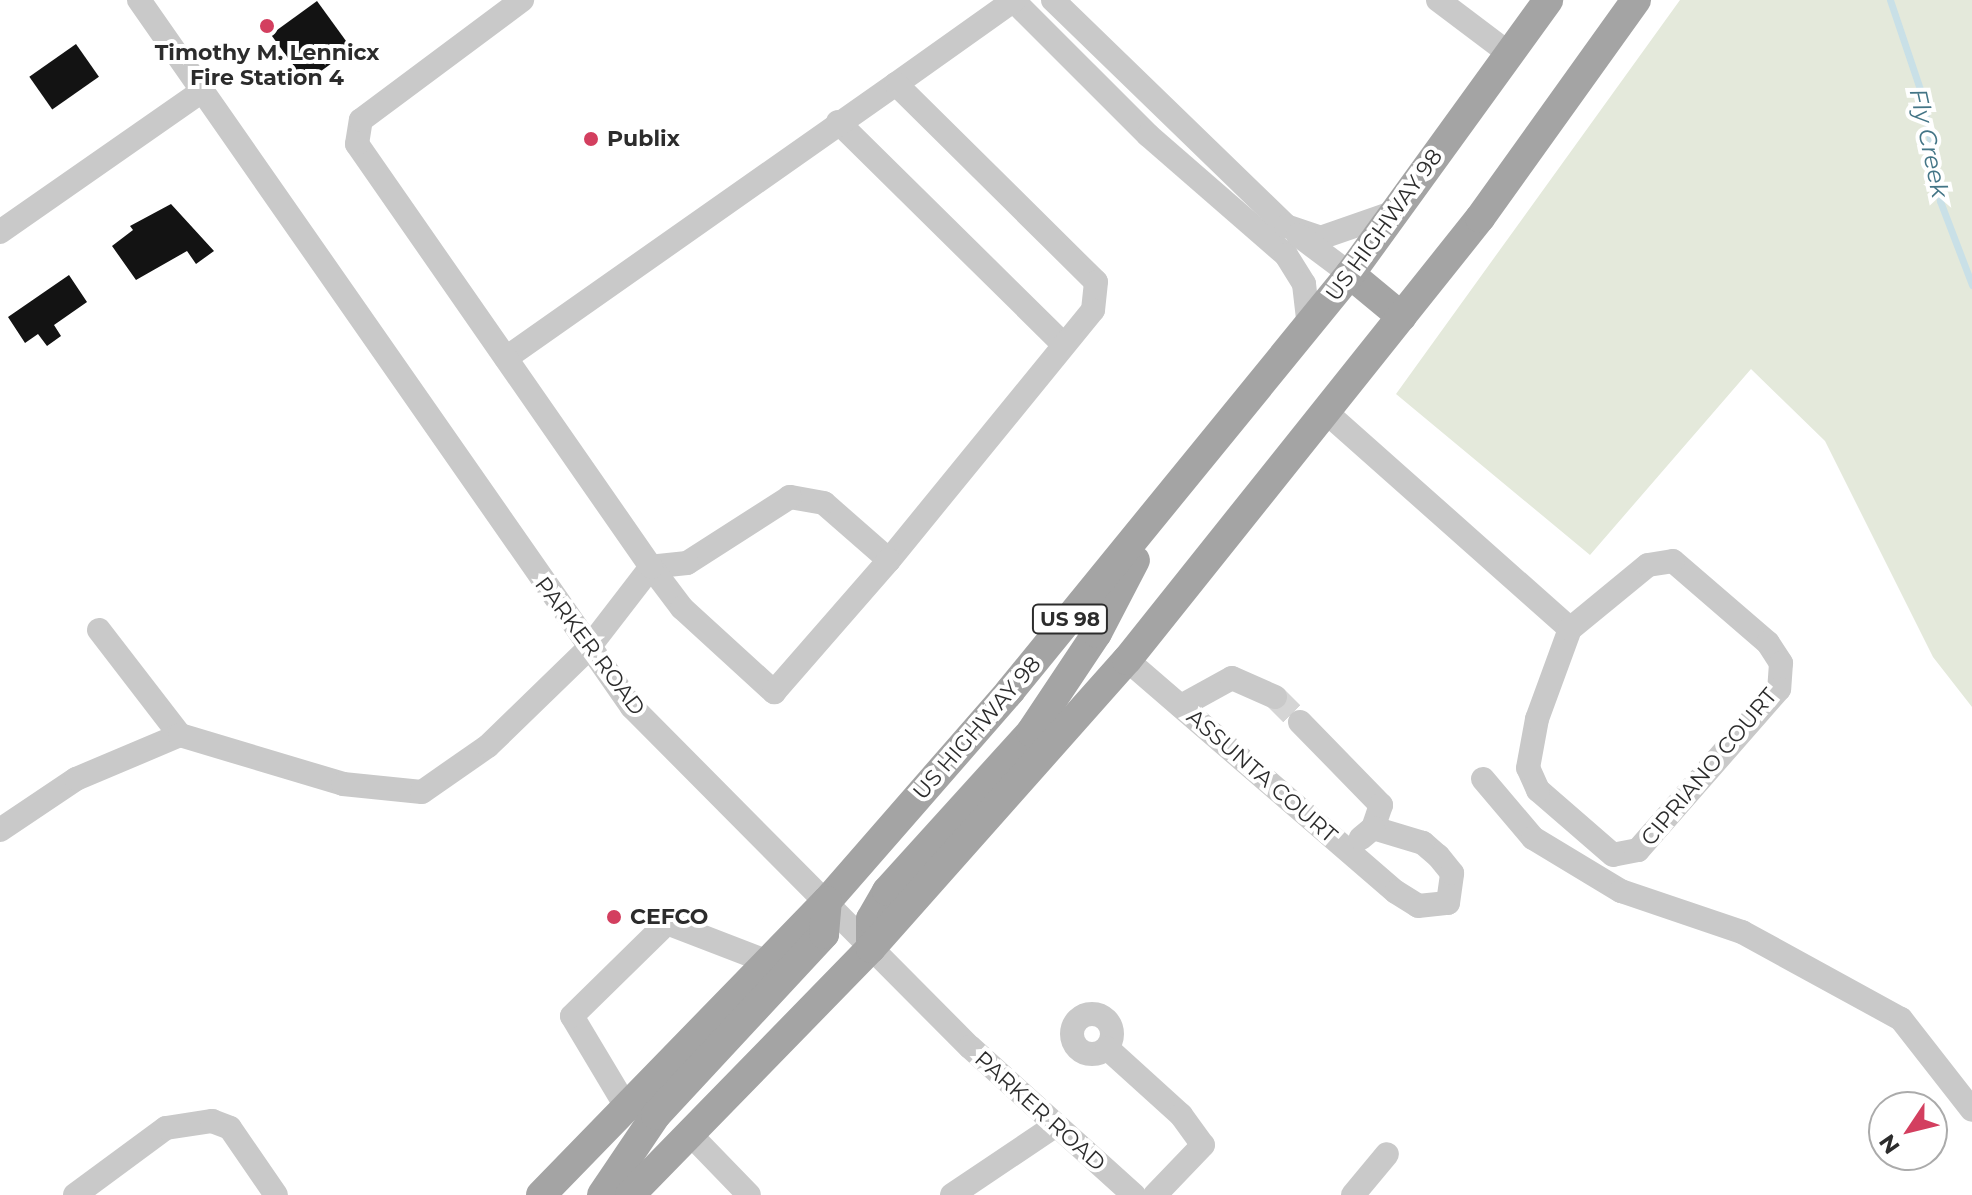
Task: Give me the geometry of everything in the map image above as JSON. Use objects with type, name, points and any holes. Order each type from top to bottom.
[{"type":"main road","name":"US HIGHWAY 98","points":[[541,1195],[827,901],[1164,505],[1350,274],[1507,52],[1548,0]]},
{"type":"main road","name":"US 98","points":[[630,1195],[871,948],[1127,660],[1402,317],[1636,0]]},
{"type":"main road","points":[[1350,274],[1402,317]]},
{"type":"main road","points":[[871,948],[871,919],[887,891],[1031,732],[1097,633],[1164,505]]},
{"type":"main road","points":[[602,1195],[656,1115],[824,934],[827,901]]},
{"type":"street","name":"PARKER ROAD","points":[[139,0],[587,650],[650,726],[871,948],[1134,1195]]},
{"type":"street","points":[[522,0],[361,120],[357,144],[682,608],[774,692],[889,560],[1093,310],[1096,282],[896,84]]},
{"type":"street","points":[[506,358],[1014,0],[1148,135],[1286,255],[1304,284],[1309,327]]},
{"type":"street","points":[[1053,0],[1286,226],[1350,274]]},
{"type":"street","points":[[1438,0],[1507,52]]},
{"type":"street","points":[[0,232],[202,91]]},
{"type":"street","points":[[838,122],[1064,345]]},
{"type":"street","points":[[1286,226],[1320,238],[1395,212]]},
{"type":"street","points":[[1327,413],[1570,629]]},
{"type":"street","points":[[99,630],[180,735],[343,784],[422,792],[488,746],[587,650],[651,567],[687,563],[790,497],[824,503],[889,560]]},
{"type":"street","name":"CIPRIANO COURT","points":[[1673,561],[1733,610],[1781,663],[1779,689],[1638,850],[1613,855],[1538,790],[1528,768],[1537,719],[1570,629],[1648,565],[1673,561]]},
{"type":"street","name":"ASSUNTA COURT","points":[[1127,660],[1396,892],[1436,909],[1448,903],[1452,873],[1423,843],[1373,828]]},
{"type":"street","points":[[1181,706],[1232,678],[1275,697]]},
{"type":"street","points":[[1300,722],[1381,805],[1373,828],[1347,850]]},
{"type":"street","points":[[0,830],[76,779],[180,735]]},
{"type":"street","points":[[1483,779],[1533,838],[1621,891],[1742,932],[1901,1019],[1972,1110]]},
{"type":"street","points":[[627,1108],[572,1016],[667,923],[768,962]]},
{"type":"street","points":[[1107,1048],[1181,1115],[1203,1145],[1155,1195]]},
{"type":"street","points":[[75,1195],[166,1128],[212,1121],[230,1128],[276,1195]]},
{"type":"street","points":[[952,1195],[1056,1125]]},
{"type":"street","points":[[689,1133],[749,1195]]},
{"type":"street","points":[[1353,1195],[1387,1154]]},
{"type":"shaded area","points":[[1680,0],[1972,0],[1972,707],[1933,657],[1825,441],[1751,369],[1590,555],[1396,394]]},
{"type":"building","points":[[317,1],[352,49],[306,82],[271,35]]},
{"type":"building","points":[[76,44],[99,77],[52,109],[29,77]]},
{"type":"building","points":[[171,204],[214,251],[196,264],[187,251],[136,280],[112,246],[133,230],[130,226]]},
{"type":"building","points":[[69,275],[87,302],[54,325],[61,336],[47,346],[38,334],[25,343],[8,317]]},
{"type":"waterway","name":"Fly Creek","points":[[1890,0],[1923,98],[1940,201],[1972,285]]},
{"type":"tunnel","points":[[1275,697],[1300,722]]},
{"type":"place","name":"Timothy M. Lennicx Fire Station 4","points":[[267,26]]},
{"type":"place","name":"Publix","points":[[591,139]]},
{"type":"place","name":"CEFCO","points":[[614,917]]}]
